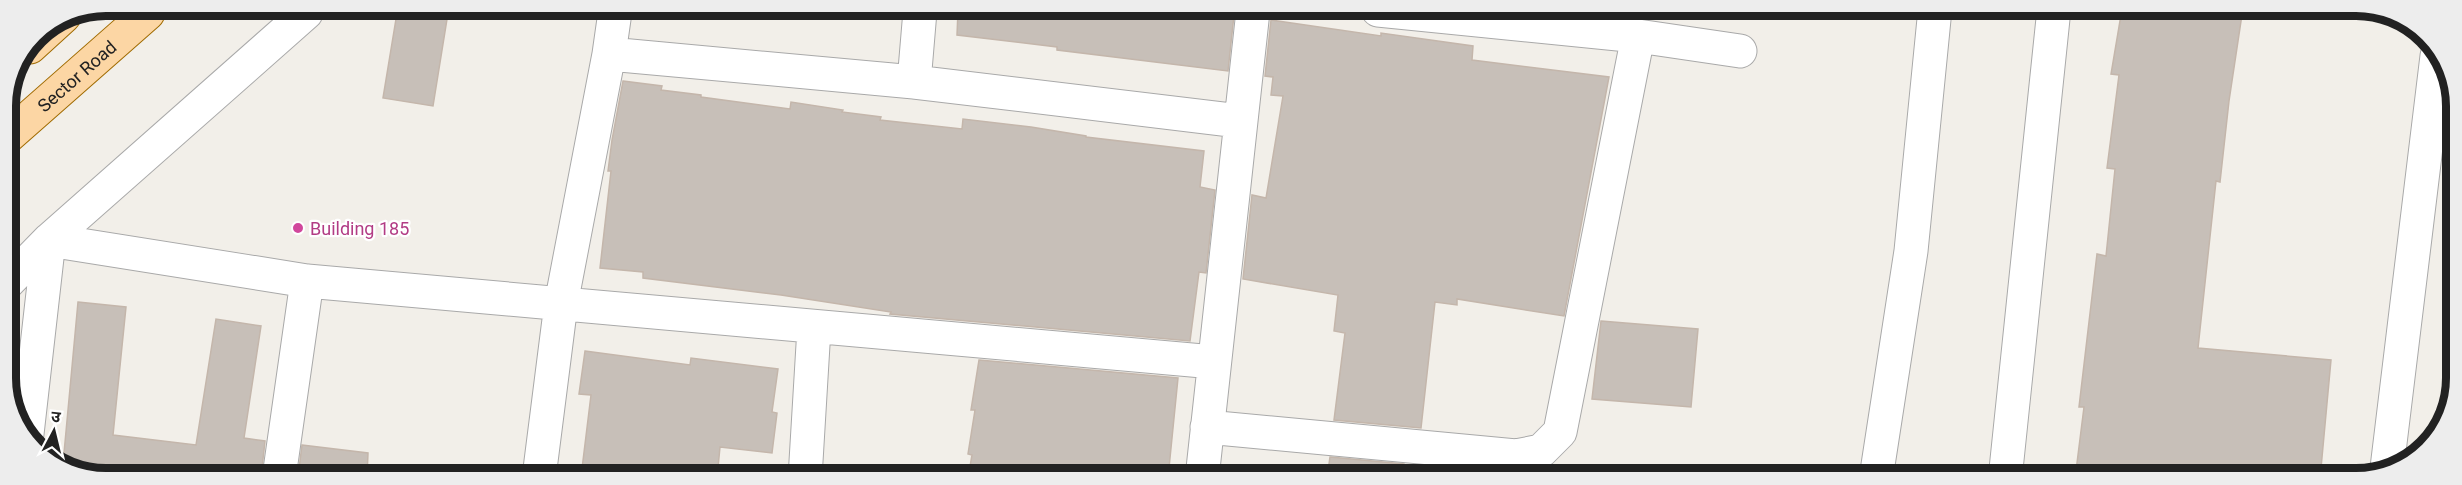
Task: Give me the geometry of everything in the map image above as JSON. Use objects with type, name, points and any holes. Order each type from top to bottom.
[{"type":"main road","name":"Sector Road","points":[[17,128],[145,16]]},
{"type":"street","points":[[17,273],[50,240],[303,16]]},
{"type":"street","points":[[540,468],[561,304],[614,16]]},
{"type":"street","points":[[914,82],[920,16]]},
{"type":"street","points":[[1203,468],[1239,121],[1252,16]]},
{"type":"street","points":[[1438,16],[1638,36],[1740,51]]},
{"type":"street","points":[[1878,468],[1911,252],[1934,16]]},
{"type":"street","points":[[2006,468],[2053,16]]},
{"type":"street","points":[[1207,426],[1516,456],[1541,451],[1560,432],[1638,36]]},
{"type":"street","points":[[609,54],[914,82],[1239,121]]},
{"type":"street","points":[[2388,463],[2436,67]]},
{"type":"street","points":[[50,240],[307,281],[1214,362]]},
{"type":"street","points":[[28,422],[50,240]]},
{"type":"street","points":[[280,468],[307,281]]},
{"type":"street","points":[[806,468],[814,328]]},
{"type":"building","points":[[397,16],[448,16],[433,106],[383,98]]},
{"type":"building","points":[[958,16],[1234,16],[1228,71],[957,35]]},
{"type":"building","points":[[2121,16],[2242,16],[2220,182],[2216,181],[2198,348],[2331,360],[2321,468],[2076,468],[2084,407],[2079,407],[2097,254],[2106,256],[2115,169],[2107,168],[2119,75],[2111,74]]},
{"type":"building","points":[[1271,20],[1381,36],[1381,33],[1473,46],[1472,60],[1609,77],[1564,316],[1457,299],[1457,305],[1435,302],[1421,428],[1334,420],[1345,333],[1334,331],[1338,295],[1243,279],[1252,195],[1266,198],[1283,96],[1271,95],[1273,77],[1265,76]]},
{"type":"building","points":[[623,81],[662,86],[661,90],[701,95],[701,97],[790,109],[791,102],[881,117],[880,120],[962,129],[963,119],[1204,151],[1200,187],[1215,190],[1206,273],[1199,272],[1190,341],[890,314],[891,312],[781,295],[643,278],[643,272],[600,268],[611,171],[608,171]]},
{"type":"building","points":[[78,302],[126,307],[113,435],[196,445],[216,319],[261,326],[244,438],[265,441],[262,468],[95,468],[78,464],[64,457]]},
{"type":"building","points":[[1601,321],[1698,329],[1691,407],[1592,399]]},
{"type":"building","points":[[585,351],[690,365],[691,358],[778,369],[772,412],[777,413],[772,453],[720,447],[718,468],[582,468],[591,395],[579,394]]},
{"type":"building","points":[[979,360],[1178,378],[1169,468],[970,468],[972,455],[968,454],[975,410],[971,410]]},
{"type":"building","points":[[302,445],[368,453],[367,468],[299,468]]},
{"type":"building","points":[[1330,457],[1404,464],[1403,468],[1328,468]]},
{"type":"place","name":"Building 185","points":[[298,228]]}]
